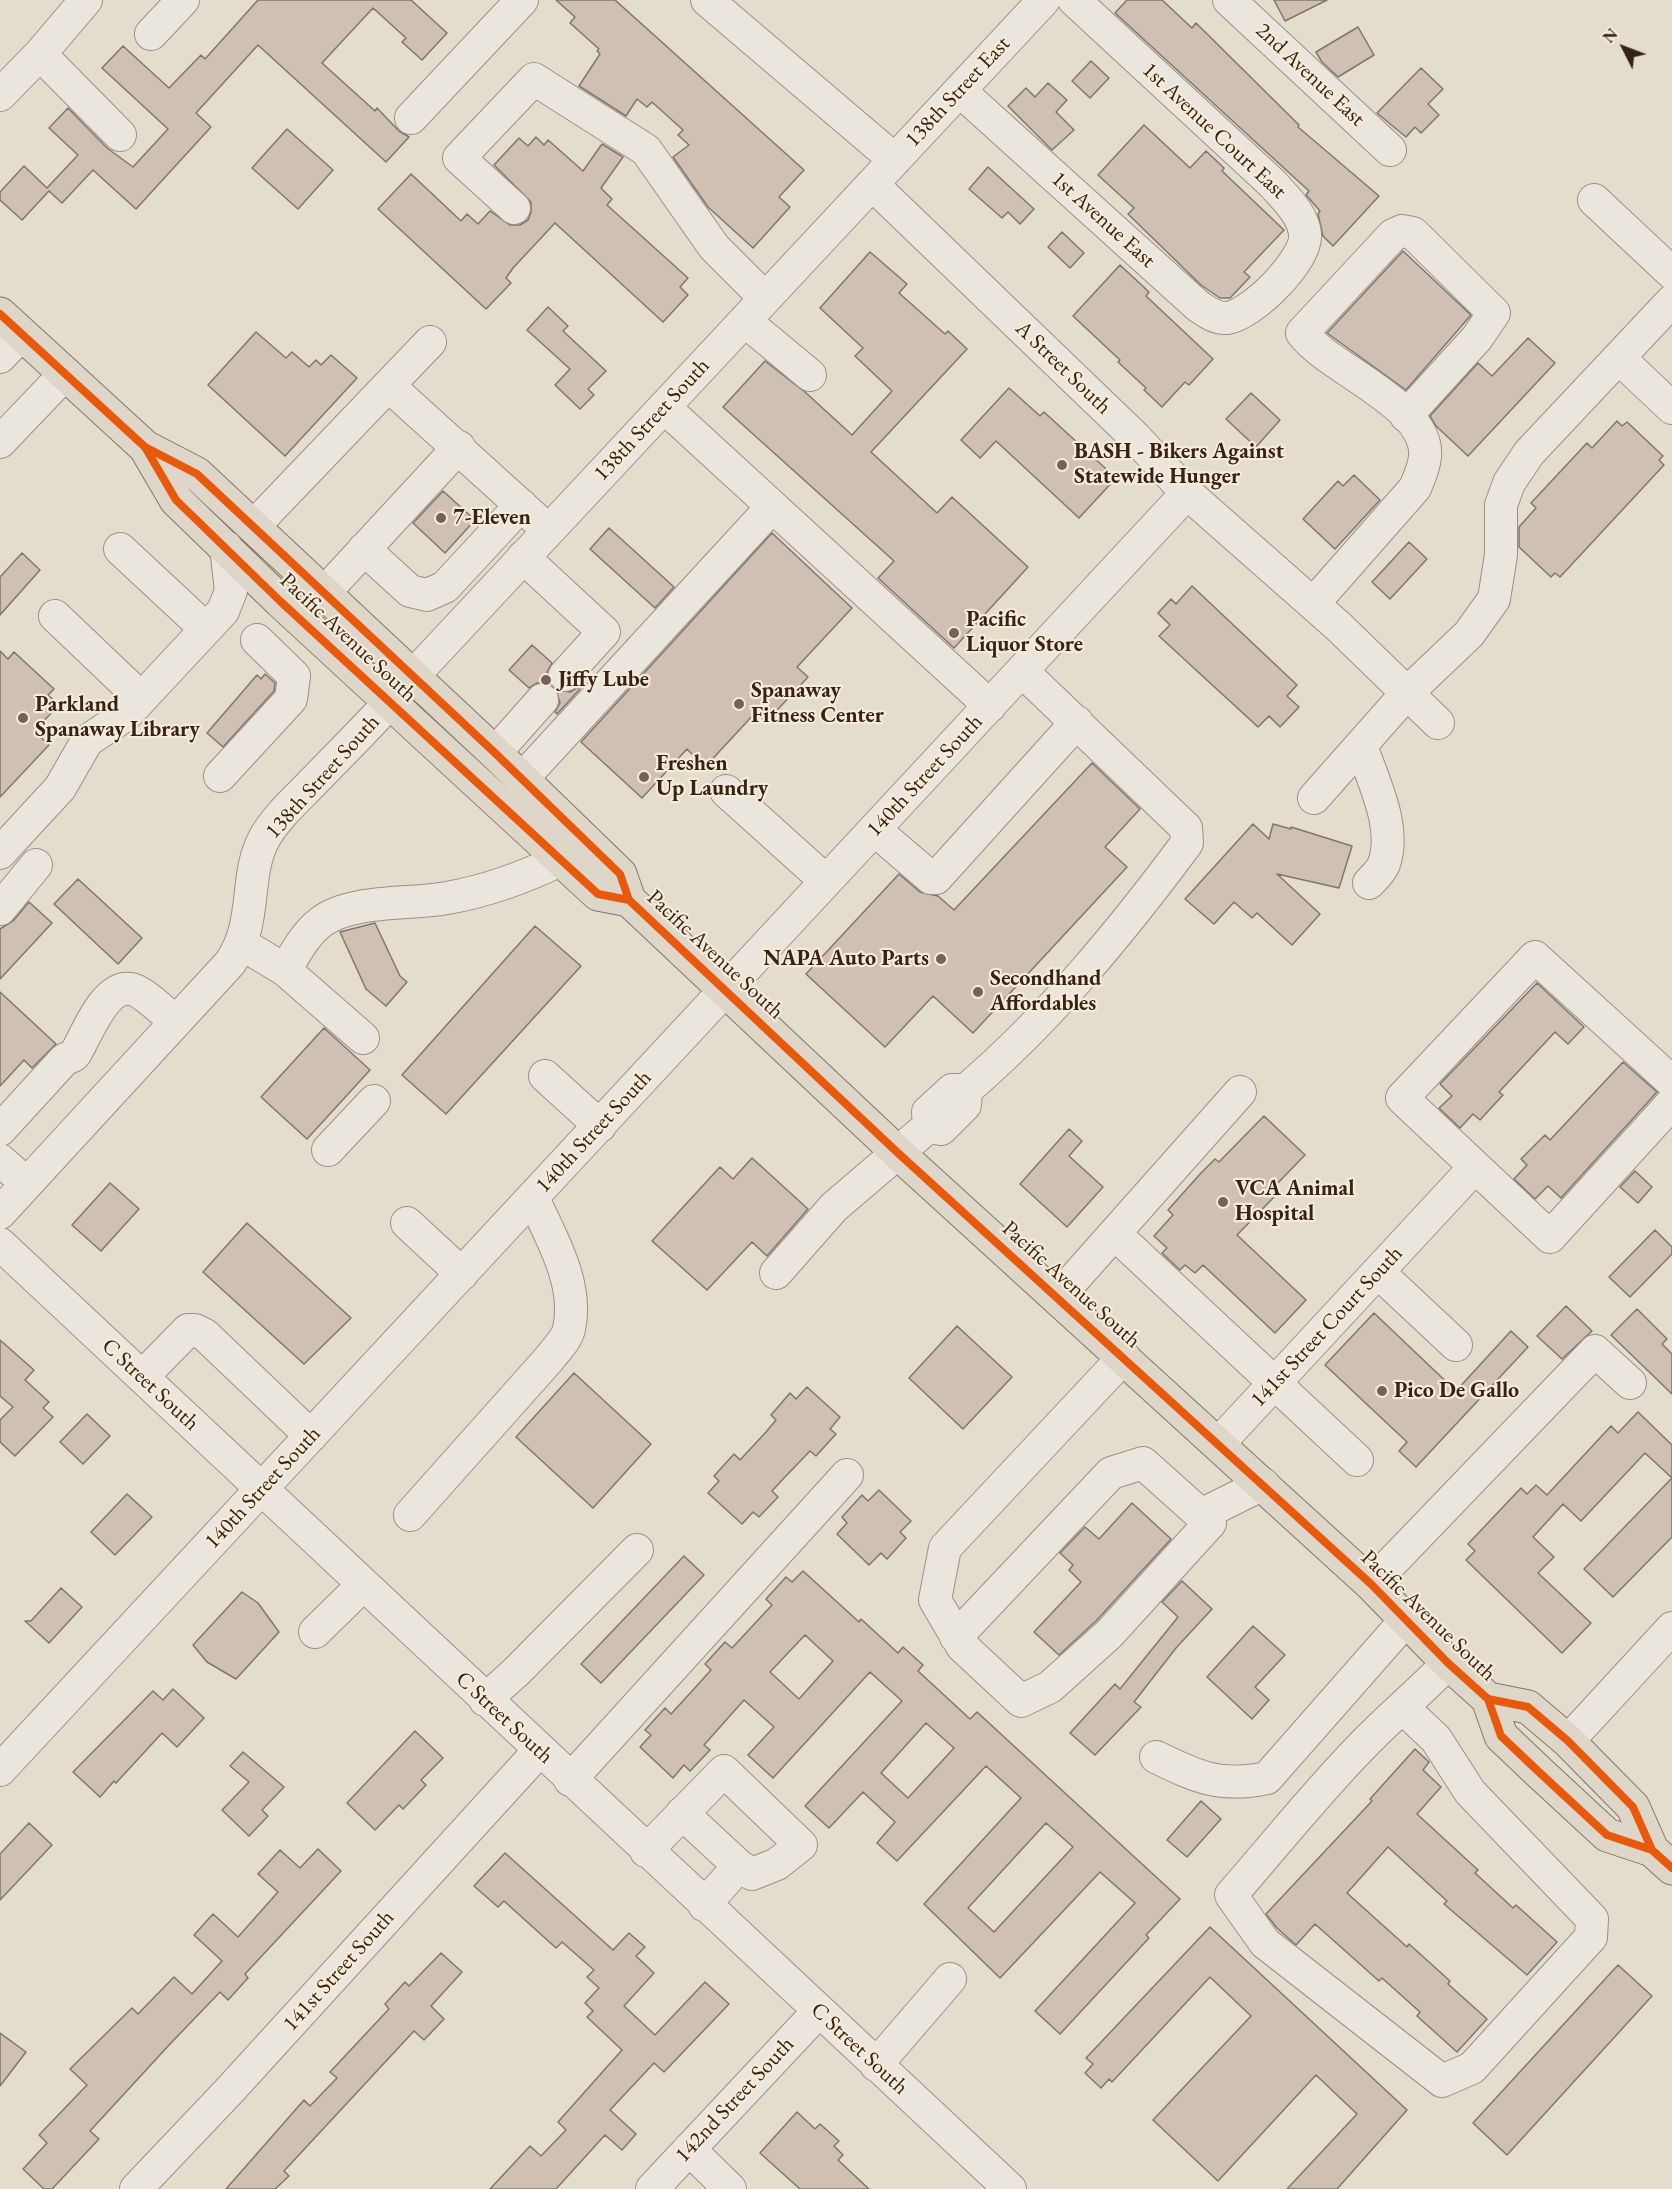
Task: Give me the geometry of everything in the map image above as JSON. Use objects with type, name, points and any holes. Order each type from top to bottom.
[{"type":"main road","name":"Pacific Avenue South","points":[[7,335],[65,374],[145,447],[197,474],[495,753],[620,874],[628,900],[898,1153],[1220,1443],[1371,1584],[1448,1663],[1488,1699],[1501,1736],[1607,1835],[1662,1859]]},
{"type":"main road","name":"Pacific Avenue South","points":[[145,447],[176,500],[391,702],[598,894],[628,900]]},
{"type":"main road","name":"Pacific Avenue South","points":[[1488,1699],[1528,1707],[1568,1741],[1633,1807],[1662,1859]]},
{"type":"street","points":[[3,86],[40,54],[86,0]]},
{"type":"street","points":[[151,34],[183,0]]},
{"type":"street","points":[[411,118],[522,0]]},
{"type":"street","points":[[707,0],[895,160]]},
{"type":"street","name":"138th Street East","points":[[872,184],[1044,0]]},
{"type":"street","name":"1st Avenue Court East","points":[[1074,0],[1273,184],[1298,213],[1306,234],[1301,255],[1256,304]]},
{"type":"street","name":"2nd Avenue East","points":[[1229,0],[1390,150]]},
{"type":"street","points":[[40,54],[120,135]]},
{"type":"street","points":[[514,208],[459,158],[534,79],[646,150],[755,309],[810,375]]},
{"type":"street","name":"1st Avenue East","points":[[960,91],[1198,306],[1222,318],[1235,316],[1256,304]]},
{"type":"street","name":"138th Street South","points":[[0,1213],[231,963],[242,944],[248,925],[256,863],[264,839],[289,807],[391,702],[412,676],[872,184]]},
{"type":"street","name":"A Street South","points":[[872,184],[1135,437],[1188,493],[1313,604],[1438,723]]},
{"type":"street","points":[[1594,200],[1672,273]]},
{"type":"street","points":[[1313,604],[1415,488],[1426,455],[1422,436],[1394,404],[1338,364],[1302,333],[1393,234],[1402,231],[1413,233],[1494,313],[1477,338],[1406,416]]},
{"type":"street","points":[[1314,798],[1407,693],[1468,634],[1494,599],[1501,555],[1501,505],[1509,483],[1530,453],[1672,302]]},
{"type":"street","points":[[253,527],[430,342]]},
{"type":"street","points":[[1619,358],[1672,408]]},
{"type":"street","points":[[0,442],[65,374]]},
{"type":"street","points":[[389,386],[459,447],[548,531]]},
{"type":"street","points":[[664,407],[990,706]]},
{"type":"street","points":[[324,593],[459,447]]},
{"type":"street","name":"140th Street South","points":[[0,1770],[1188,493]]},
{"type":"street","points":[[364,549],[410,591],[427,595],[445,587],[521,505]]},
{"type":"street","points":[[522,779],[553,749],[772,507]]},
{"type":"street","points":[[0,853],[60,788],[87,741],[127,714],[223,611],[231,591],[226,547]]},
{"type":"street","points":[[120,549],[206,629]]},
{"type":"street","points":[[523,557],[604,632],[565,675]]},
{"type":"street","points":[[56,616],[141,698]]},
{"type":"street","points":[[220,776],[291,699],[294,676],[257,640]]},
{"type":"street","points":[[777,1273],[834,1208],[929,1126],[941,1129],[965,1105],[966,1090],[1002,1059],[1122,930],[1187,843],[1186,828],[1022,671]]},
{"type":"street","points":[[495,753],[542,700]]},
{"type":"street","points":[[875,831],[931,878],[936,878],[1077,723]]},
{"type":"street","points":[[1361,745],[1386,822],[1388,840],[1383,866],[1369,883]]},
{"type":"street","points":[[726,791],[826,881]]},
{"type":"street","points":[[285,970],[306,937],[321,921],[346,911],[373,905],[448,898],[490,888],[516,881],[560,860]]},
{"type":"street","points":[[0,909],[36,865]]},
{"type":"street","points":[[242,944],[285,970],[363,1038]]},
{"type":"street","points":[[1672,1082],[1535,957],[1402,1098],[1550,1237],[1672,1103]]},
{"type":"street","points":[[0,1130],[64,1060],[74,1056],[100,1008],[122,990],[130,988],[138,992],[176,1022]]},
{"type":"street","points":[[74,1056],[112,1091]]},
{"type":"street","points":[[545,1076],[600,1126]]},
{"type":"street","points":[[1058,1297],[1240,1092]]},
{"type":"street","points":[[328,1150],[374,1101]]},
{"type":"street","points":[[0,1160],[26,1183]]},
{"type":"street","name":"141st Street Court South","points":[[1220,1443],[1475,1167]]},
{"type":"street","points":[[410,1515],[549,1359],[569,1331],[571,1302],[563,1263],[533,1198]]},
{"type":"street","points":[[407,1223],[462,1274]]},
{"type":"street","points":[[1115,1234],[1357,1460]]},
{"type":"street","name":"C Street South","points":[[0,1244],[539,1751],[1010,2189]]},
{"type":"street","points":[[1378,1272],[1456,1345]]},
{"type":"street","points":[[142,1377],[188,1330],[195,1330],[205,1335],[311,1436]]},
{"type":"street","points":[[1371,1584],[1595,1351],[1630,1383]]},
{"type":"street","points":[[956,1637],[1111,1473],[1143,1463],[1210,1523],[1109,1634],[1050,1687],[1021,1701],[962,1646],[956,1637],[935,1600],[945,1548],[1124,1357]]},
{"type":"street","points":[[570,1780],[847,1475]]},
{"type":"street","points":[[1201,1515],[1263,1484]]},
{"type":"street","points":[[485,1700],[516,1672],[636,1550]]},
{"type":"street","points":[[315,1632],[363,1585]]},
{"type":"street","points":[[1156,1757],[1199,1777],[1240,1784],[1267,1778],[1405,1620]]},
{"type":"street","points":[[1568,1741],[1672,1628]]},
{"type":"street","points":[[1403,1708],[1436,1739],[1470,1792],[1592,1919],[1591,1937],[1472,2068],[1442,2081],[1265,1943],[1231,1895],[1362,1746],[1448,1663]]},
{"type":"street","name":"141st Street South","points":[[136,2189],[238,2081],[539,1751]]},
{"type":"street","points":[[646,1851],[682,1813],[724,1771],[801,1845],[777,1864],[752,1874],[739,1866],[682,1813]]},
{"type":"street","points":[[704,1905],[739,1866]]},
{"type":"street","points":[[876,2065],[950,1979]]},
{"type":"street","name":"142nd Street South","points":[[652,2189],[818,2012]]},
{"type":"street","points":[[689,2149],[730,2189]]},
{"type":"building","points":[[258,0],[411,0],[447,33],[422,60],[402,42],[406,38],[373,8],[322,63],[375,111],[377,108],[399,131],[409,137],[386,162],[258,45],[196,113],[211,127],[136,209],[93,170],[62,203],[49,191],[22,220],[0,200],[0,192],[24,166],[47,188],[78,155],[49,128],[68,108],[107,148],[133,167],[168,129],[102,68],[123,46],[169,88],[201,55],[205,59]]},
{"type":"building","points":[[556,0],[615,0],[804,170],[779,197],[790,207],[753,248],[708,207],[673,157],[689,145],[678,135],[683,130],[652,102],[647,107],[637,99],[626,116],[579,86],[600,54],[597,51],[599,49],[570,23],[575,17]]},
{"type":"building","points":[[1127,0],[1162,0],[1192,28],[1196,23],[1299,125],[1298,127],[1379,196],[1333,246],[1323,236],[1318,214],[1320,211],[1306,195],[1309,191],[1115,13]]},
{"type":"building","points":[[1274,0],[1327,0],[1285,21]]},
{"type":"building","points":[[1358,27],[1374,55],[1338,77],[1322,62],[1316,52]]},
{"type":"building","points":[[1091,61],[1109,78],[1090,98],[1072,81]]},
{"type":"building","points":[[1421,68],[1443,89],[1428,104],[1439,115],[1421,133],[1415,127],[1406,137],[1377,113]]},
{"type":"building","points":[[1048,83],[1067,100],[1056,112],[1074,130],[1052,150],[1008,106],[1026,88],[1035,97]]},
{"type":"building","points":[[1144,125],[1190,168],[1206,151],[1224,168],[1222,171],[1284,230],[1244,272],[1250,277],[1230,298],[1220,298],[1201,285],[1128,214],[1134,208],[1098,175]]},
{"type":"building","points":[[287,129],[333,170],[298,209],[252,168]]},
{"type":"building","points":[[536,137],[544,145],[548,140],[583,171],[602,144],[623,157],[601,188],[612,199],[607,205],[688,278],[680,287],[688,295],[663,322],[555,223],[513,268],[506,278],[511,283],[486,309],[378,209],[411,174],[461,221],[467,214],[478,224],[490,211],[510,225],[520,225],[528,220],[531,202],[494,165],[519,138],[528,146]]},
{"type":"building","points":[[988,167],[1034,209],[1020,224],[1008,212],[1002,218],[969,189]]},
{"type":"building","points":[[1062,232],[1084,253],[1070,268],[1048,247]]},
{"type":"building","points":[[1403,251],[1471,315],[1406,390],[1327,333]]},
{"type":"building","points":[[870,252],[907,284],[899,293],[945,334],[948,331],[967,349],[871,452],[937,513],[952,497],[1028,567],[954,648],[878,578],[894,561],[723,407],[765,361],[805,392],[852,435],[892,391],[855,356],[863,348],[820,308]]},
{"type":"building","points":[[1120,265],[1149,292],[1146,296],[1213,359],[1189,385],[1185,382],[1162,407],[1144,390],[1146,388],[1118,362],[1120,360],[1073,316]]},
{"type":"building","points":[[548,307],[568,326],[563,331],[606,371],[588,389],[594,395],[580,409],[555,385],[570,369],[527,330]]},
{"type":"building","points":[[256,332],[286,358],[292,352],[309,367],[316,360],[321,365],[331,355],[357,378],[285,456],[208,385]]},
{"type":"building","points":[[1528,338],[1555,363],[1468,456],[1436,426],[1430,416],[1478,363],[1492,376]]},
{"type":"building","name":"BASH - Bikers Against Statewide Hunger","points":[[1009,388],[1040,416],[1044,412],[1116,478],[1079,518],[996,441],[980,458],[961,440]]},
{"type":"building","points":[[1251,393],[1280,420],[1256,447],[1226,419]]},
{"type":"building","points":[[1617,421],[1622,426],[1627,422],[1663,456],[1659,460],[1664,465],[1560,577],[1555,573],[1551,577],[1519,547],[1519,527],[1536,508],[1531,503],[1587,443],[1592,448]]},
{"type":"building","points":[[1354,475],[1380,500],[1335,549],[1303,519],[1338,481],[1343,486]]},
{"type":"building","name":"7-Eleven","points":[[443,491],[475,520],[445,553],[413,523]]},
{"type":"building","points":[[609,528],[674,587],[655,608],[590,549]]},
{"type":"building","points":[[772,533],[852,608],[797,667],[808,677],[766,722],[756,712],[705,767],[687,749],[642,798],[581,742]]},
{"type":"building","points":[[1409,542],[1427,559],[1390,599],[1372,582]]},
{"type":"building","points":[[22,553],[40,570],[0,615],[0,577]]},
{"type":"building","points":[[1192,586],[1297,685],[1287,696],[1299,707],[1280,727],[1269,716],[1258,727],[1159,636],[1170,625],[1158,613],[1171,599],[1176,604]]},
{"type":"building","points":[[532,645],[552,663],[547,672],[550,685],[537,683],[529,688],[509,670]]},
{"type":"building","name":"Parkland Spanaway Library","points":[[0,651],[8,659],[14,652],[54,689],[48,695],[59,705],[34,731],[49,745],[0,797]]},
{"type":"building","points":[[265,674],[275,683],[274,691],[223,747],[207,733],[257,675],[261,679]]},
{"type":"building","points":[[578,687],[580,689],[557,714],[555,712],[560,703],[556,690],[570,692]]},
{"type":"building","points":[[1092,763],[1140,809],[1105,847],[1127,867],[973,1033],[933,996],[885,1047],[806,974],[899,874],[920,892],[938,896],[954,910]]},
{"type":"building","points":[[1253,824],[1269,839],[1273,824],[1291,829],[1291,827],[1352,846],[1339,888],[1277,874],[1320,914],[1292,945],[1257,913],[1252,918],[1234,902],[1214,924],[1185,899]]},
{"type":"building","points":[[78,879],[142,938],[118,964],[54,904]]},
{"type":"building","points":[[29,902],[52,923],[0,979],[0,929],[14,920]]},
{"type":"building","points":[[375,923],[400,976],[407,982],[386,1006],[366,989],[340,932]]},
{"type":"building","points":[[535,926],[581,966],[446,1114],[402,1075]]},
{"type":"building","points":[[1537,983],[1584,1027],[1568,1044],[1555,1032],[1499,1092],[1503,1095],[1480,1120],[1473,1114],[1460,1128],[1439,1108],[1452,1096],[1440,1084]]},
{"type":"building","points":[[0,992],[56,1044],[32,1068],[24,1060],[0,1086]]},
{"type":"building","points":[[324,1028],[370,1070],[307,1139],[261,1097]]},
{"type":"building","points":[[1623,1062],[1657,1092],[1561,1198],[1548,1186],[1535,1199],[1514,1179],[1527,1165],[1521,1159],[1545,1135],[1550,1140]]},
{"type":"building","name":"VCA Animal Hospital","points":[[1264,1116],[1305,1155],[1273,1188],[1278,1193],[1237,1235],[1306,1300],[1275,1333],[1203,1265],[1195,1273],[1185,1265],[1180,1270],[1162,1253],[1167,1248],[1154,1236],[1173,1215],[1168,1210],[1201,1173],[1215,1159],[1219,1162]]},
{"type":"building","points":[[1069,1129],[1082,1141],[1069,1156],[1103,1187],[1067,1227],[1020,1184]]},
{"type":"building","points":[[752,1158],[808,1209],[767,1256],[752,1242],[707,1290],[652,1241],[720,1167],[733,1179]]},
{"type":"building","points":[[1635,1171],[1652,1187],[1638,1203],[1620,1187]]},
{"type":"building","points":[[110,1183],[139,1209],[101,1251],[72,1225]]},
{"type":"building","points":[[247,1223],[351,1318],[304,1364],[203,1272]]},
{"type":"building","points":[[1655,1230],[1672,1247],[1672,1254],[1630,1297],[1609,1277]]},
{"type":"building","points":[[1566,1306],[1592,1331],[1562,1359],[1537,1336]]},
{"type":"building","points":[[1637,1309],[1667,1339],[1662,1344],[1672,1354],[1672,1394],[1611,1335]]},
{"type":"building","points":[[1374,1313],[1456,1391],[1511,1331],[1528,1347],[1416,1467],[1399,1451],[1407,1442],[1325,1365]]},
{"type":"building","points":[[957,1326],[1012,1377],[963,1429],[909,1378]]},
{"type":"building","points":[[0,1340],[34,1370],[25,1380],[49,1402],[43,1408],[53,1417],[15,1456],[0,1442],[0,1420],[13,1407],[0,1396]]},
{"type":"building","points":[[574,1373],[651,1444],[593,1508],[516,1437]]},
{"type":"building","points":[[807,1387],[840,1417],[830,1429],[836,1434],[816,1456],[810,1451],[784,1478],[772,1491],[778,1497],[759,1517],[753,1512],[742,1524],[708,1493],[719,1481],[714,1476],[734,1454],[740,1460],[766,1432],[776,1420],[771,1415],[790,1393],[796,1399]]},
{"type":"building","points":[[1638,1412],[1672,1445],[1672,1478],[1645,1453],[1581,1521],[1563,1504],[1533,1537],[1554,1557],[1538,1573],[1591,1623],[1562,1653],[1466,1560],[1475,1551],[1468,1544],[1521,1488],[1527,1494],[1536,1485],[1547,1495],[1611,1426],[1618,1433]]},
{"type":"building","points":[[87,1414],[110,1436],[83,1464],[60,1442]]},
{"type":"building","points":[[1672,1478],[1672,1537],[1613,1597],[1584,1569]]},
{"type":"building","points":[[879,1490],[911,1521],[900,1532],[906,1538],[887,1559],[881,1553],[869,1565],[837,1534],[847,1523],[842,1517],[862,1495],[868,1501]]},
{"type":"building","points":[[127,1494],[152,1517],[115,1555],[91,1532]]},
{"type":"building","points":[[1132,1503],[1171,1539],[1096,1621],[1059,1655],[1034,1632],[1081,1582],[1069,1570],[1073,1565],[1060,1553],[1085,1527],[1099,1539]]},
{"type":"building","points":[[684,1556],[704,1575],[601,1683],[581,1664]]},
{"type":"building","points":[[803,1571],[859,1622],[861,1619],[898,1653],[903,1647],[923,1665],[918,1671],[970,1719],[977,1712],[1180,1899],[1146,1935],[1149,1938],[1060,2034],[1035,2011],[1135,1903],[1100,1872],[1000,1978],[924,1904],[1021,1798],[986,1766],[897,1861],[877,1843],[895,1822],[863,1792],[829,1828],[805,1806],[902,1701],[870,1672],[773,1778],[748,1755],[774,1727],[744,1700],[704,1745],[710,1750],[690,1771],[684,1765],[673,1778],[640,1747],[651,1735],[645,1730],[665,1708],[671,1714],[693,1690],[711,1670],[705,1664],[725,1642],[732,1648],[772,1605],[766,1599],[786,1577],[792,1582]],"holes":[[[805,1635],[833,1661],[799,1699],[770,1672]],[[926,1723],[954,1748],[908,1798],[881,1773]],[[1046,1823],[1073,1847],[994,1932],[968,1908]]]},
{"type":"building","points":[[1182,1581],[1212,1609],[1176,1648],[1134,1702],[1141,1707],[1095,1755],[1070,1733],[1115,1684],[1120,1689],[1178,1617],[1162,1602]]},
{"type":"building","points":[[61,1588],[82,1607],[49,1643],[25,1621],[31,1621]]},
{"type":"building","points":[[242,1592],[258,1603],[279,1632],[236,1679],[207,1662],[193,1645]]},
{"type":"building","points":[[1253,1626],[1285,1655],[1255,1687],[1269,1700],[1252,1719],[1207,1677]]},
{"type":"building","points":[[173,1689],[204,1718],[177,1747],[162,1733],[100,1797],[73,1772],[153,1691],[163,1700]]},
{"type":"building","points":[[415,1731],[443,1758],[421,1780],[426,1785],[403,1809],[399,1805],[375,1830],[347,1803]]},
{"type":"building","points":[[1415,1749],[1429,1762],[1423,1770],[1441,1787],[1417,1814],[1478,1870],[1475,1873],[1513,1908],[1516,1905],[1557,1942],[1527,1975],[1444,1904],[1447,1901],[1388,1847],[1347,1893],[1407,1947],[1409,1944],[1450,1981],[1448,1984],[1487,2019],[1457,2052],[1417,2016],[1420,2012],[1382,1978],[1379,1981],[1315,1924],[1296,1945],[1277,1928],[1266,1914],[1372,1801],[1370,1799]]},
{"type":"building","points":[[243,1752],[284,1787],[262,1810],[268,1816],[249,1836],[222,1810],[249,1782],[230,1766]]},
{"type":"building","points":[[1201,1801],[1221,1819],[1187,1857],[1167,1840]]},
{"type":"building","points":[[29,1823],[52,1845],[0,1900],[0,1854]]},
{"type":"building","points":[[318,1849],[341,1871],[245,1974],[248,1978],[228,2000],[220,1992],[170,2044],[90,2131],[99,2139],[52,2189],[44,2189],[23,2169],[47,2143],[39,2135],[87,2085],[70,2069],[132,2008],[138,2014],[174,1977],[192,1994],[222,1961],[194,1935],[213,1914],[238,1937],[278,1892],[258,1874],[280,1850],[300,1868]]},
{"type":"building","points":[[505,1853],[613,1950],[629,1933],[645,1947],[636,1956],[654,1973],[624,2006],[655,2035],[705,1982],[729,2004],[664,2072],[654,2063],[610,2110],[636,2134],[622,2150],[605,2135],[556,2189],[490,2189],[530,2146],[541,2156],[566,2130],[558,2122],[622,2050],[587,2017],[593,2011],[585,2003],[599,1988],[587,1977],[594,1970],[562,1942],[556,1948],[504,1901],[498,1907],[474,1886]]},
{"type":"building","points":[[1210,1927],[1407,2110],[1337,2189],[1287,2189],[1357,2114],[1316,2075],[1218,2181],[1153,2120],[1251,2016],[1210,1977],[1112,2082],[1109,2079],[1101,2088],[1085,2073],[1093,2064],[1086,2058]]},
{"type":"building","points":[[441,1953],[462,1972],[431,2006],[444,2019],[424,2040],[414,2031],[284,2171],[289,2176],[275,2189],[226,2189],[304,2100],[310,2106],[337,2078],[330,2072],[389,2009],[385,2004],[405,1982],[409,1986]]},
{"type":"building","points":[[1618,1965],[1652,1996],[1507,2155],[1473,2123]]},
{"type":"building","points":[[0,2033],[26,2052],[0,2086]]},
{"type":"building","points":[[797,2112],[815,2129],[820,2124],[839,2141],[834,2146],[843,2155],[838,2160],[869,2189],[800,2189],[760,2153]]},
{"type":"cycle path","points":[[0,314],[145,447],[197,474],[495,753],[620,874],[629,900],[898,1153],[1371,1584],[1448,1663],[1488,1699],[1501,1736],[1540,1773],[1607,1835],[1652,1850]]},
{"type":"cycle path","points":[[145,447],[176,500],[280,601],[598,894],[629,900]]},
{"type":"cycle path","points":[[1488,1699],[1528,1707],[1568,1741],[1633,1807],[1652,1850],[1672,1868]]},
{"type":"place","name":"BASH - Bikers Against Statewide Hunger","points":[[1062,465]]},
{"type":"place","name":"7-Eleven","points":[[441,518]]},
{"type":"place","name":"Pacific Liquor Store","points":[[954,633]]},
{"type":"place","name":"Jiffy Lube","points":[[546,680]]},
{"type":"place","name":"Spanaway Fitness Center","points":[[739,704]]},
{"type":"place","name":"Parkland Spanaway Library","points":[[23,718]]},
{"type":"place","name":"Freshen Up Laundry","points":[[644,777]]},
{"type":"place","name":"NAPA Auto Parts","points":[[941,959]]},
{"type":"place","name":"Secondhand Affordables","points":[[978,992]]},
{"type":"place","name":"VCA Animal Hospital","points":[[1223,1202]]},
{"type":"place","name":"Pico De Gallo","points":[[1382,1391]]}]
